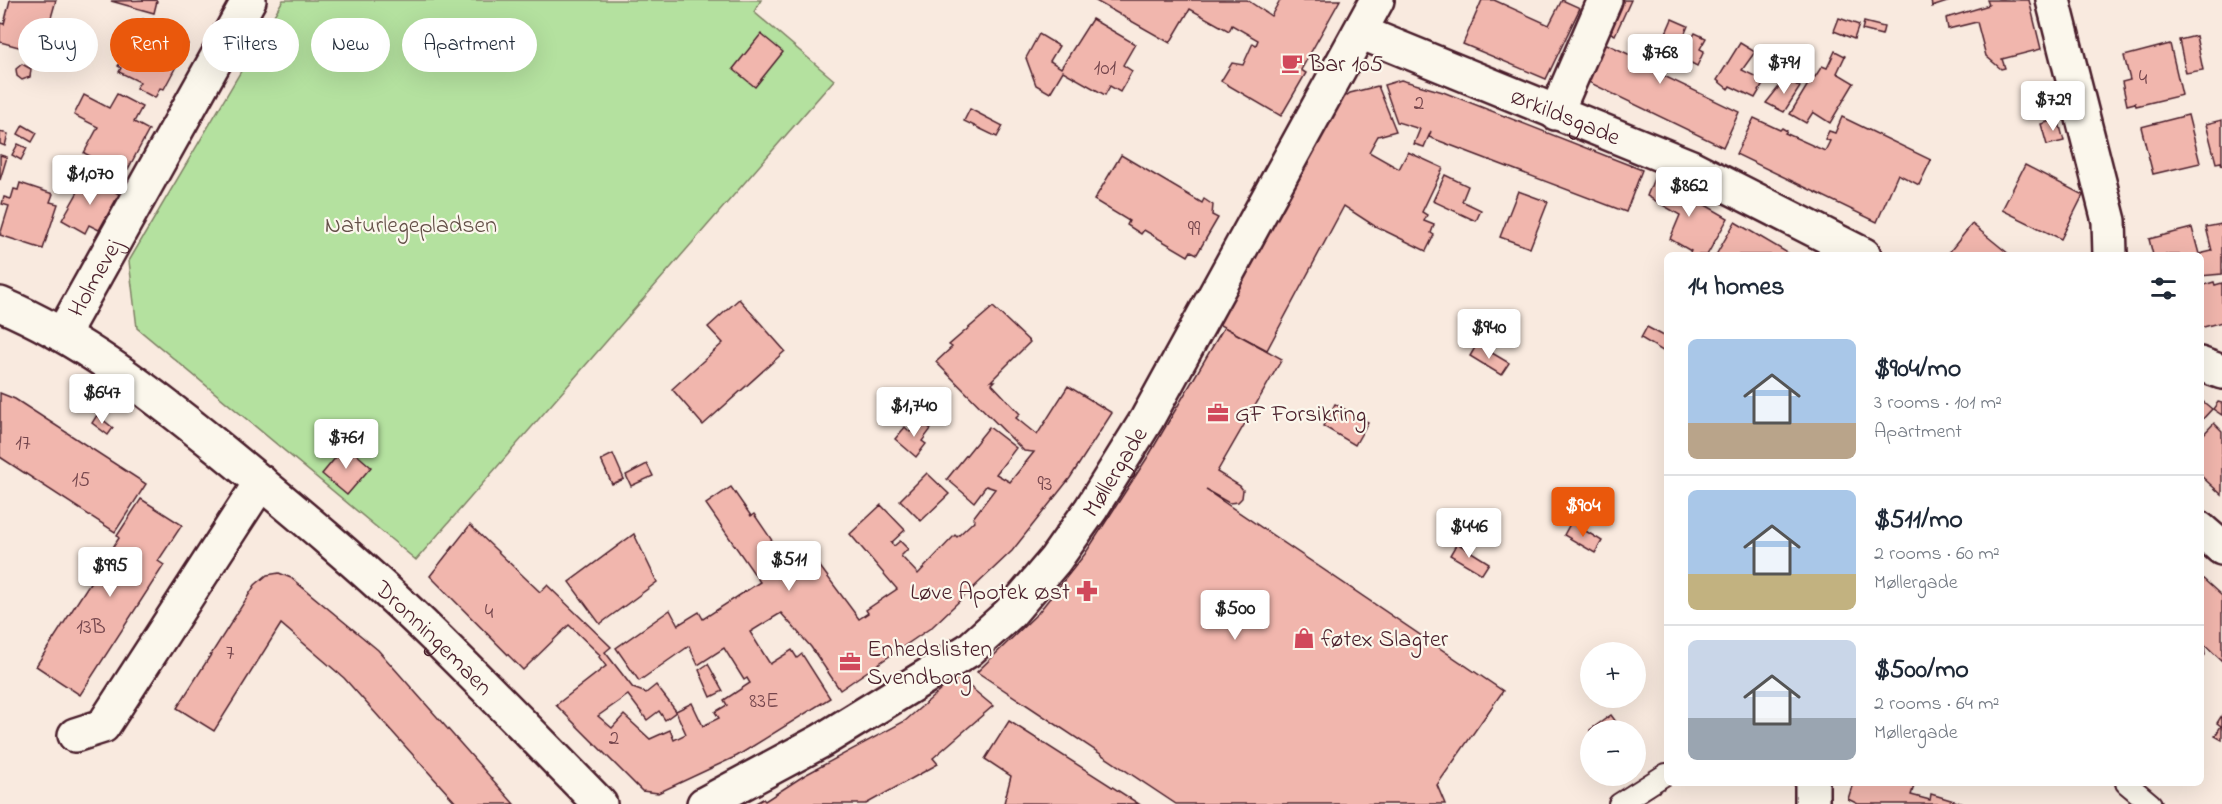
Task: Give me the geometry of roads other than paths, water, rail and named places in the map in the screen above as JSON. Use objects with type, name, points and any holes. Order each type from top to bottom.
[{"type":"street","name":"Holmevej","points":[[62,335],[249,0]]},
{"type":"street","name":"Møllergade","points":[[704,804],[821,741],[969,650],[1010,613],[1048,569],[1091,509],[1147,419],[1377,0]]},
{"type":"street","points":[[1556,113],[1605,0]]},
{"type":"street","points":[[2053,0],[2109,221],[2110,252]]},
{"type":"street","name":"Ørkildsgade","points":[[1360,32],[1689,166],[1858,252]]},
{"type":"street","name":"Dronningemaen","points":[[0,304],[31,317],[62,335],[156,397],[261,482],[432,635],[600,804]]},
{"type":"street","points":[[2204,365],[2222,372]]},
{"type":"street","points":[[75,735],[103,726],[261,482]]},
{"type":"street","points":[[2204,532],[2222,548]]},
{"type":"street","points":[[1812,786],[1812,804]]},
{"type":"lane","points":[[1619,804],[1664,775]]},
{"type":"lane","points":[[2130,786],[2151,804]]},
{"type":"place","name":"Bar 105","points":[[1292,63]]},
{"type":"place","name":"GF Forsikring","points":[[1218,413]]},
{"type":"place","name":"Løve Apotek Øst","points":[[1087,591]]},
{"type":"place","name":"føtex Slagter","points":[[1304,638]]},
{"type":"place","name":"Enhedslisten Svendborg","points":[[850,662]]},
{"type":"park label","name":"Naturlegepladsen","points":[[411,224]]}]
